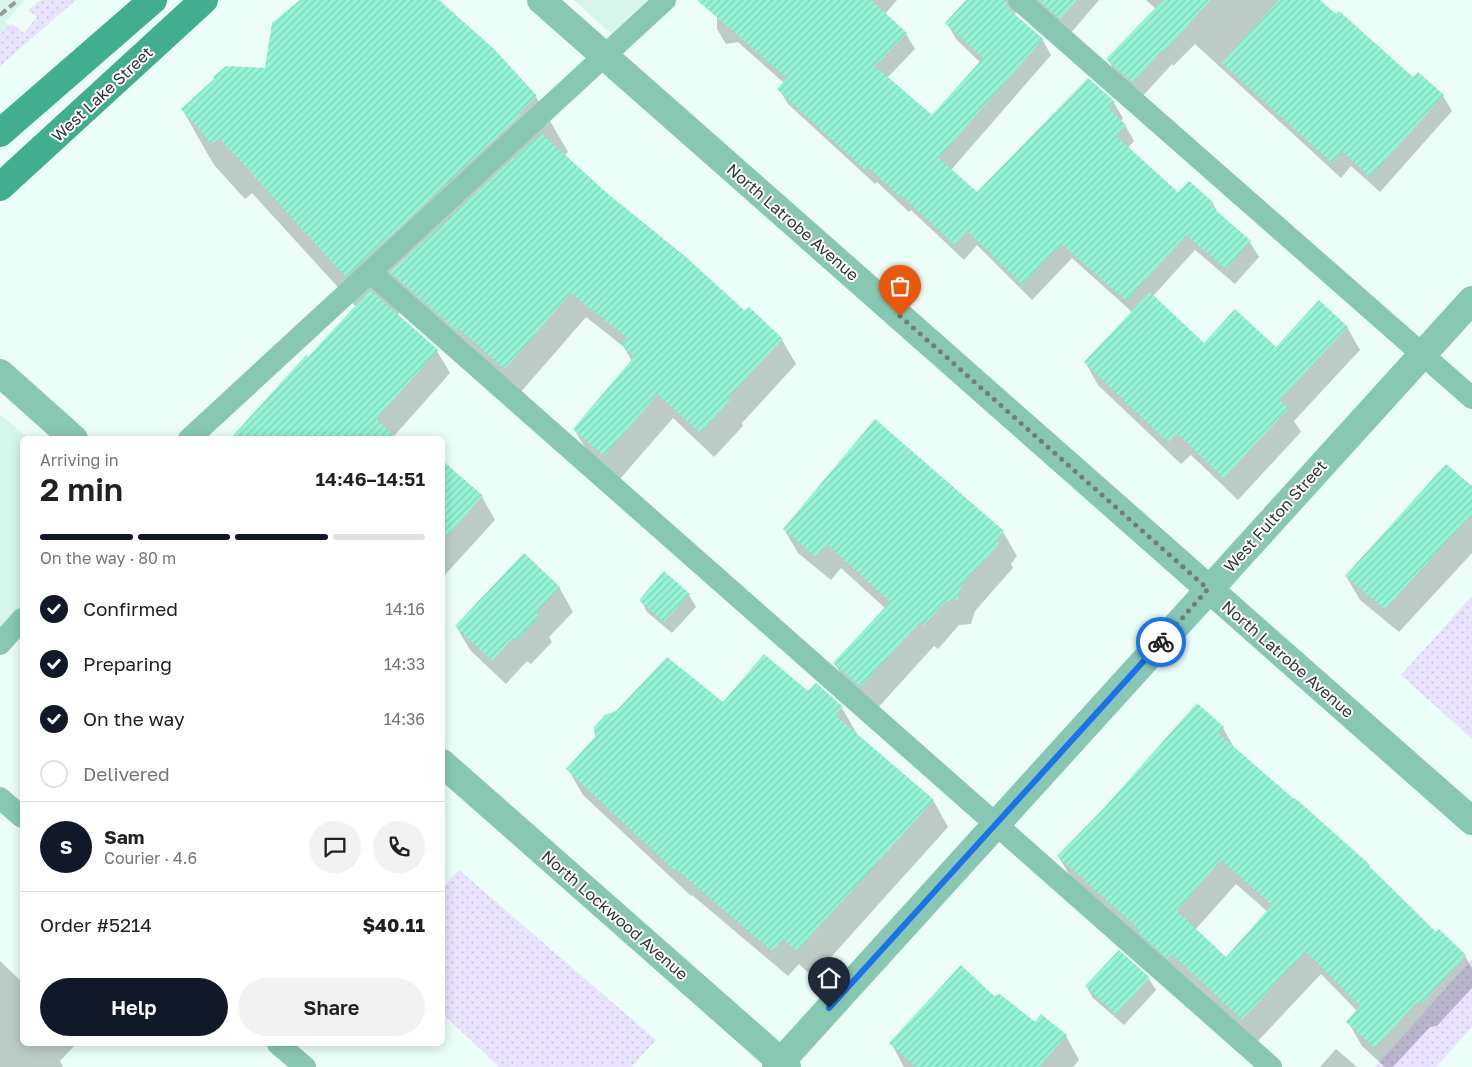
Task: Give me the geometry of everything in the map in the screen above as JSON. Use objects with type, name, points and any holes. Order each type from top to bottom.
[{"type":"main road","points":[[0,133],[152,0]]},
{"type":"main road","name":"West Lake Street","points":[[0,187],[204,0]]},
{"type":"street","name":"North Latrobe Avenue","points":[[541,0],[1472,821]]},
{"type":"street","name":"West Fulton Street","points":[[781,1065],[1208,589],[1472,300]]},
{"type":"street","points":[[0,373],[71,436]]},
{"type":"street","name":"North Lockwood Avenue","points":[[445,767],[781,1065]]},
{"type":"lane","points":[[192,436],[664,0]]},
{"type":"lane","points":[[1019,0],[1472,398]]},
{"type":"lane","points":[[370,272],[1271,1067]]},
{"type":"lane","points":[[0,644],[20,621]]},
{"type":"lane","points":[[0,798],[20,816]]},
{"type":"lane","points":[[280,1046],[305,1067]]},
{"type":"shaded area","points":[[0,0],[25,0],[5,22],[10,26],[0,34]]},
{"type":"shaded area","points":[[41,0],[76,0],[0,66],[0,34],[12,24],[24,33],[37,17],[28,10]]},
{"type":"shaded area","points":[[574,0],[665,0],[620,42]]},
{"type":"shaded area","points":[[0,414],[26,436],[20,436],[20,621],[0,644]]},
{"type":"shaded area","points":[[1472,596],[1472,739],[1401,675]]},
{"type":"shaded area","points":[[459,870],[656,1040],[631,1067],[499,1067],[445,1016],[445,885]]},
{"type":"shaded area","points":[[1472,959],[1472,1027],[1436,1067],[1375,1067]]},
{"type":"building","points":[[300,0],[439,0],[494,49],[537,96],[519,113],[521,115],[346,277],[219,138],[212,144],[181,109],[226,66],[265,68],[272,23]]},
{"type":"building","points":[[697,0],[871,0],[907,33],[875,66],[932,115],[983,58],[945,23],[966,0],[1006,0],[1010,10],[1043,39],[939,158],[977,192],[1088,78],[1115,102],[1109,109],[1126,125],[1116,136],[1178,192],[1189,181],[1214,203],[1211,206],[1251,241],[1226,269],[1186,235],[1126,301],[1062,244],[1022,285],[967,230],[955,245],[868,167],[865,170],[777,89],[787,78]]},
{"type":"building","points":[[1039,0],[1077,0],[1060,19]]},
{"type":"building","points":[[1163,0],[1211,0],[1133,82],[1106,59]]},
{"type":"building","points":[[1279,0],[1320,0],[1336,14],[1339,11],[1413,77],[1418,72],[1444,95],[1370,177],[1342,151],[1332,163],[1222,63]]},
{"type":"building","points":[[541,133],[608,194],[686,257],[745,311],[749,307],[783,339],[728,398],[730,400],[700,433],[658,394],[604,456],[573,429],[634,357],[621,345],[627,338],[571,293],[505,369],[458,328],[456,330],[390,272]]},
{"type":"building","points":[[370,290],[438,350],[376,419],[395,436],[233,436],[306,355],[308,357]]},
{"type":"building","points":[[1150,292],[1204,343],[1235,309],[1276,347],[1319,300],[1348,327],[1279,400],[1289,408],[1224,478],[1177,433],[1168,442],[1084,362]]},
{"type":"building","points":[[875,419],[1004,531],[996,541],[1000,543],[961,586],[958,600],[946,601],[923,626],[920,622],[861,687],[833,663],[890,602],[827,544],[816,557],[783,529]]},
{"type":"building","points":[[445,463],[483,496],[445,538]]},
{"type":"building","points":[[1446,464],[1472,486],[1472,514],[1385,609],[1345,576]]},
{"type":"building","points":[[524,553],[560,587],[536,613],[539,617],[517,641],[513,638],[492,661],[455,626]]},
{"type":"building","points":[[664,571],[690,594],[664,622],[639,600]]},
{"type":"building","points":[[764,654],[808,691],[816,683],[843,707],[835,715],[934,800],[797,951],[783,939],[772,951],[676,869],[675,871],[566,769],[595,737],[594,727],[605,715],[616,711],[667,657],[723,702]]},
{"type":"building","points":[[1197,703],[1224,727],[1218,733],[1370,865],[1436,932],[1439,929],[1466,955],[1423,1002],[1416,1003],[1375,1048],[1346,1022],[1360,1006],[1306,951],[1242,1020],[1172,954],[1168,959],[1137,931],[1139,929],[1057,856],[1104,808]],"holes":[[[1221,860],[1272,905],[1226,957],[1177,911]]]},
{"type":"building","points":[[1119,950],[1150,978],[1116,1014],[1085,986]]},
{"type":"building","points":[[961,965],[994,996],[1000,994],[1035,1022],[1041,1014],[1067,1035],[1039,1067],[916,1067],[889,1043]]},
{"type":"railway","points":[[0,15],[18,0]]},
{"type":"way so far","points":[[900,316],[1208,589],[1161,642]]},
{"type":"route","points":[[829,1008],[1161,642]]}]
